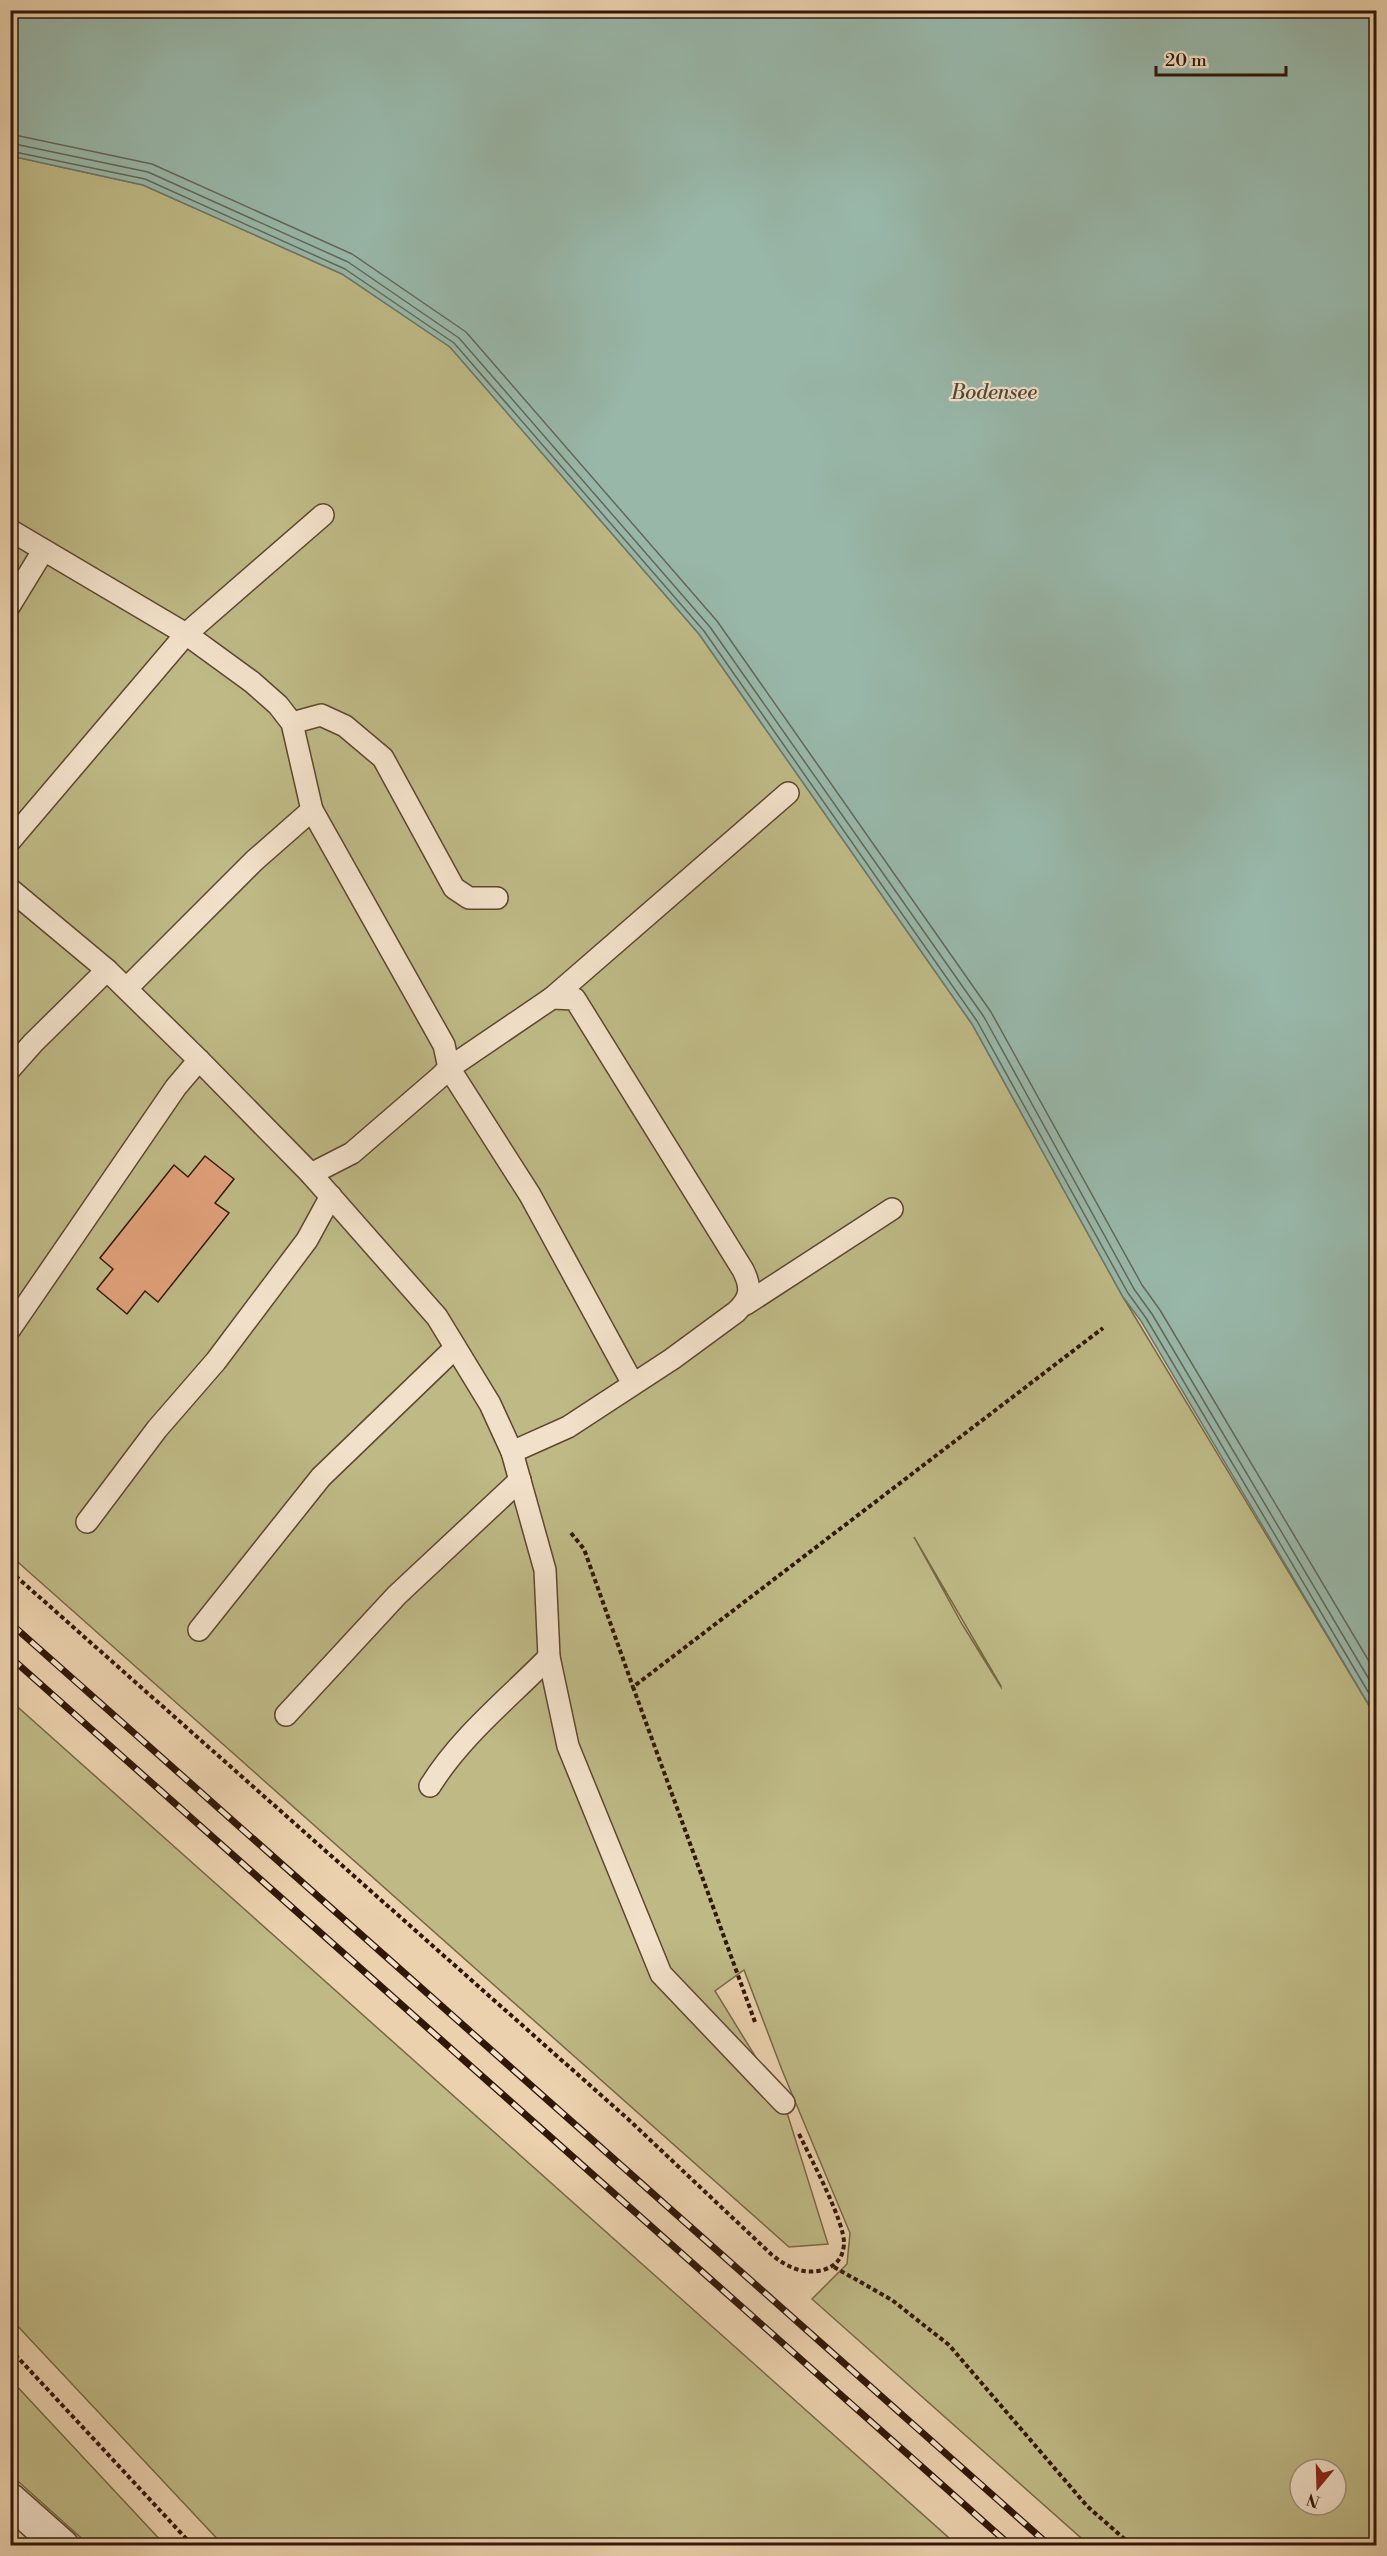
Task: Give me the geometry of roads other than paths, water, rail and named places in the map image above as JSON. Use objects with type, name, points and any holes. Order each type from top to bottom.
[{"type":"street","points":[[10,2500],[62,2546]]},
{"type":"lane","points":[[10,842],[186,634],[323,515]]},
{"type":"lane","points":[[10,530],[186,634],[252,682],[279,705],[292,723],[312,810],[444,1046],[449,1068],[530,1195],[633,1384]]},
{"type":"lane","points":[[10,605],[43,550]]},
{"type":"lane","points":[[292,723],[321,715],[345,726],[382,758],[454,888],[469,897],[497,898]]},
{"type":"lane","points":[[311,1174],[352,1153],[449,1068],[552,998],[788,793]]},
{"type":"lane","points":[[127,988],[255,860],[312,810]]},
{"type":"lane","points":[[10,889],[127,988],[199,1060],[311,1174],[437,1317],[490,1404],[512,1452],[545,1570],[549,1657],[568,1746],[661,1974],[784,2103]]},
{"type":"lane","points":[[10,1069],[107,970]]},
{"type":"lane","points":[[552,998],[574,999],[581,1009],[743,1270],[749,1283],[750,1293],[746,1304]]},
{"type":"lane","points":[[10,1329],[176,1087],[199,1060]]},
{"type":"lane","points":[[87,1522],[157,1429],[216,1361],[307,1240],[331,1196]]},
{"type":"lane","points":[[512,1452],[568,1426],[672,1359],[746,1304],[892,1209]]},
{"type":"lane","points":[[199,1630],[321,1477],[455,1348]]},
{"type":"lane","points":[[286,1715],[397,1595],[520,1479]]},
{"type":"lane","points":[[430,1786],[464,1739],[510,1698],[549,1657]]},
{"type":"water","name":"Bodensee","points":[[11,10],[1376,11],[1376,1717],[1141,1321],[1123,1297],[972,1024],[699,634],[450,347],[342,274],[143,185],[11,156]]},
{"type":"railway","points":[[10,1623],[1050,2546]]},
{"type":"railway","points":[[10,1657],[1011,2546]]}]
